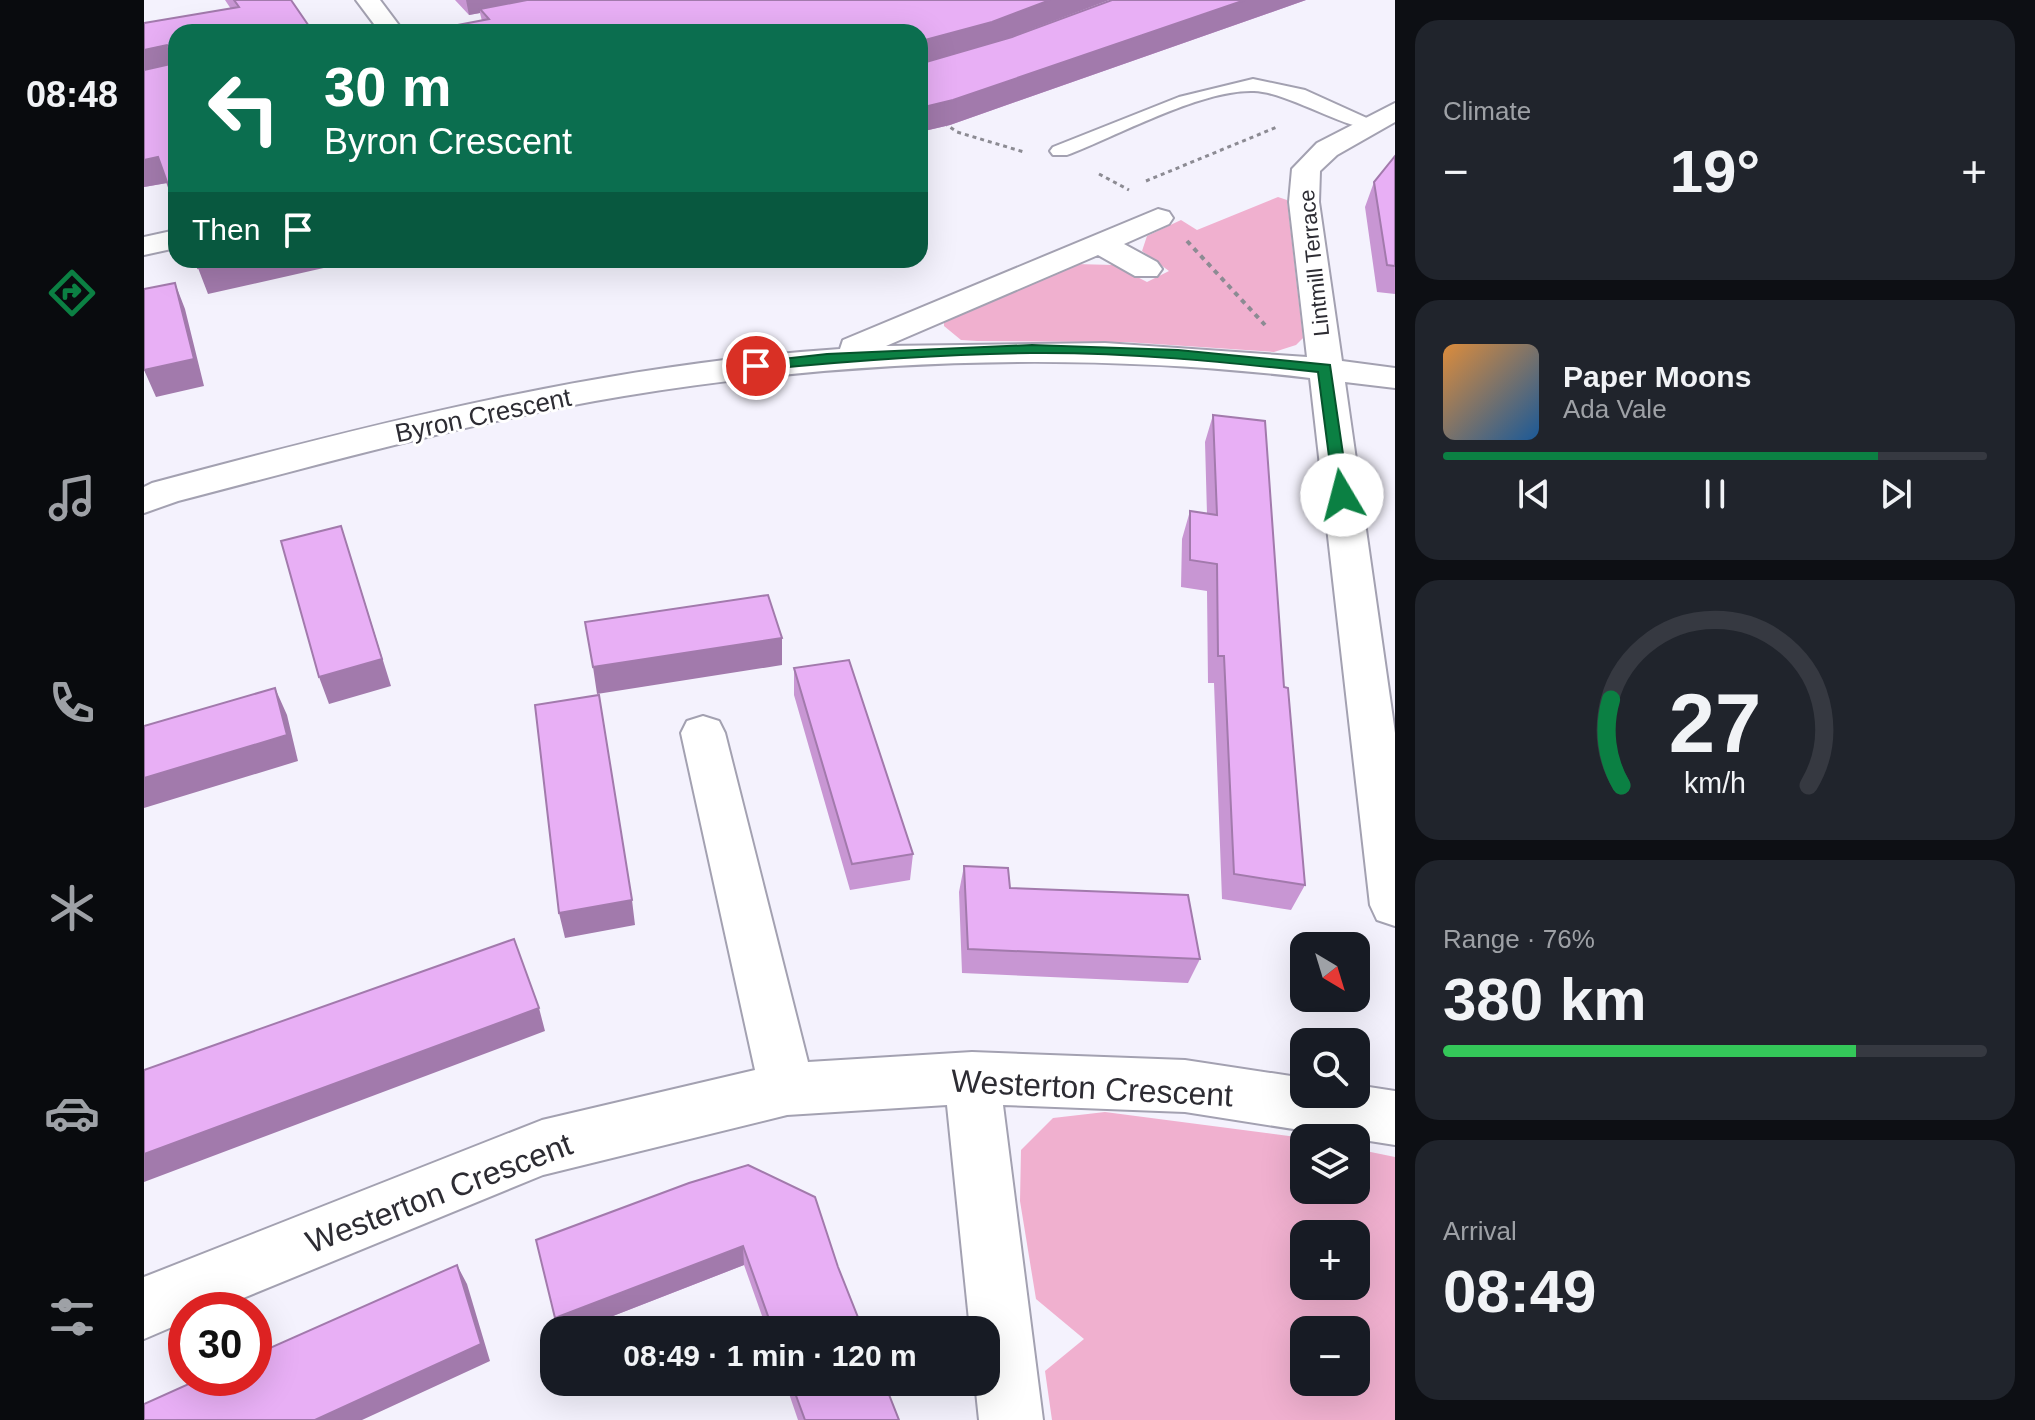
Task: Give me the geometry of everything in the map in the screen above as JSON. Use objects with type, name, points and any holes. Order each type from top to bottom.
[{"type":"street","points":[[368,0],[386,24]]},
{"type":"street","name":"Lintmill Terrace","points":[[1325,368],[1304,202],[1306,169],[1327,149],[1382,118]]},
{"type":"street","name":"Byron Crescent","points":[[827,359],[1158,218]]},
{"type":"street","points":[[144,246],[168,241]]},
{"type":"street","points":[[1100,243],[1146,269]]},
{"type":"street","name":"Byron Crescent","points":[[144,501],[165,492],[486,411],[623,385],[827,359],[1032,349],[1178,354],[1395,378]]},
{"type":"street","points":[[1325,368],[1395,905]]},
{"type":"street","points":[[703,733],[787,1089]]},
{"type":"street","points":[[972,1078],[1011,1420]]},
{"type":"street","name":"Westerton Crescent","points":[[144,1308],[542,1148],[787,1089],[972,1078],[1185,1086],[1395,1118]]},
{"type":"lane","points":[[1060,151],[1215,92],[1250,85],[1279,89],[1326,107],[1382,118]]},
{"type":"path","points":[[1127,189],[1326,107]]},
{"type":"shaded area","points":[[1278,197],[1287,200],[1303,338],[1296,345],[1274,352],[1125,342],[977,341],[961,340],[944,326],[944,319],[1075,264],[1114,265],[1147,282],[1169,271],[1142,251],[1147,236],[1181,220],[1197,230]]},
{"type":"shaded area","points":[[1105,1112],[1290,1136],[1290,1204],[1370,1204],[1370,1152],[1395,1157],[1395,1420],[1052,1420],[1045,1371],[1084,1339],[1036,1299],[1020,1201],[1021,1150],[1053,1118]]},
{"type":"building","points":[[234,0],[291,0],[308,24],[168,24],[168,46],[144,50],[144,23],[239,7]]},
{"type":"building","points":[[527,0],[1050,0],[992,22],[928,39],[928,24],[463,24],[489,19],[480,9]]},
{"type":"building","points":[[1112,0],[1245,0],[928,106],[928,62],[1012,37]]},
{"type":"building","points":[[168,65],[168,185],[158,157],[144,160],[144,70]]},
{"type":"building","points":[[1395,156],[1395,266],[1387,265],[1374,182]]},
{"type":"building","points":[[175,283],[194,359],[144,370],[144,289]]},
{"type":"building","points":[[1213,415],[1265,421],[1284,687],[1288,688],[1305,885],[1234,874],[1224,656],[1218,656],[1217,564],[1190,560],[1190,511],[1217,515]]},
{"type":"building","points":[[341,526],[382,659],[319,677],[281,541]]},
{"type":"building","points":[[768,595],[782,638],[593,667],[585,622]]},
{"type":"building","points":[[849,660],[913,854],[852,864],[794,668]]},
{"type":"building","points":[[275,688],[287,735],[144,778],[144,726]]},
{"type":"building","points":[[599,695],[632,900],[559,913],[535,705]]},
{"type":"building","points":[[964,866],[1008,868],[1010,888],[1188,895],[1200,959],[968,949]]},
{"type":"building","points":[[514,939],[539,1008],[144,1154],[144,1070]]},
{"type":"building","points":[[748,1165],[815,1197],[857,1316],[768,1316],[743,1246],[555,1316],[536,1240],[689,1183]]},
{"type":"building","points":[[457,1265],[481,1344],[315,1420],[144,1420],[144,1404],[168,1393],[168,1396],[272,1396],[272,1347]]},
{"type":"building","points":[[796,1396],[890,1396],[899,1420],[805,1420]]},
{"type":"route","points":[[756,366],[827,359],[1032,349],[1178,354],[1325,368],[1342,495]]}]
